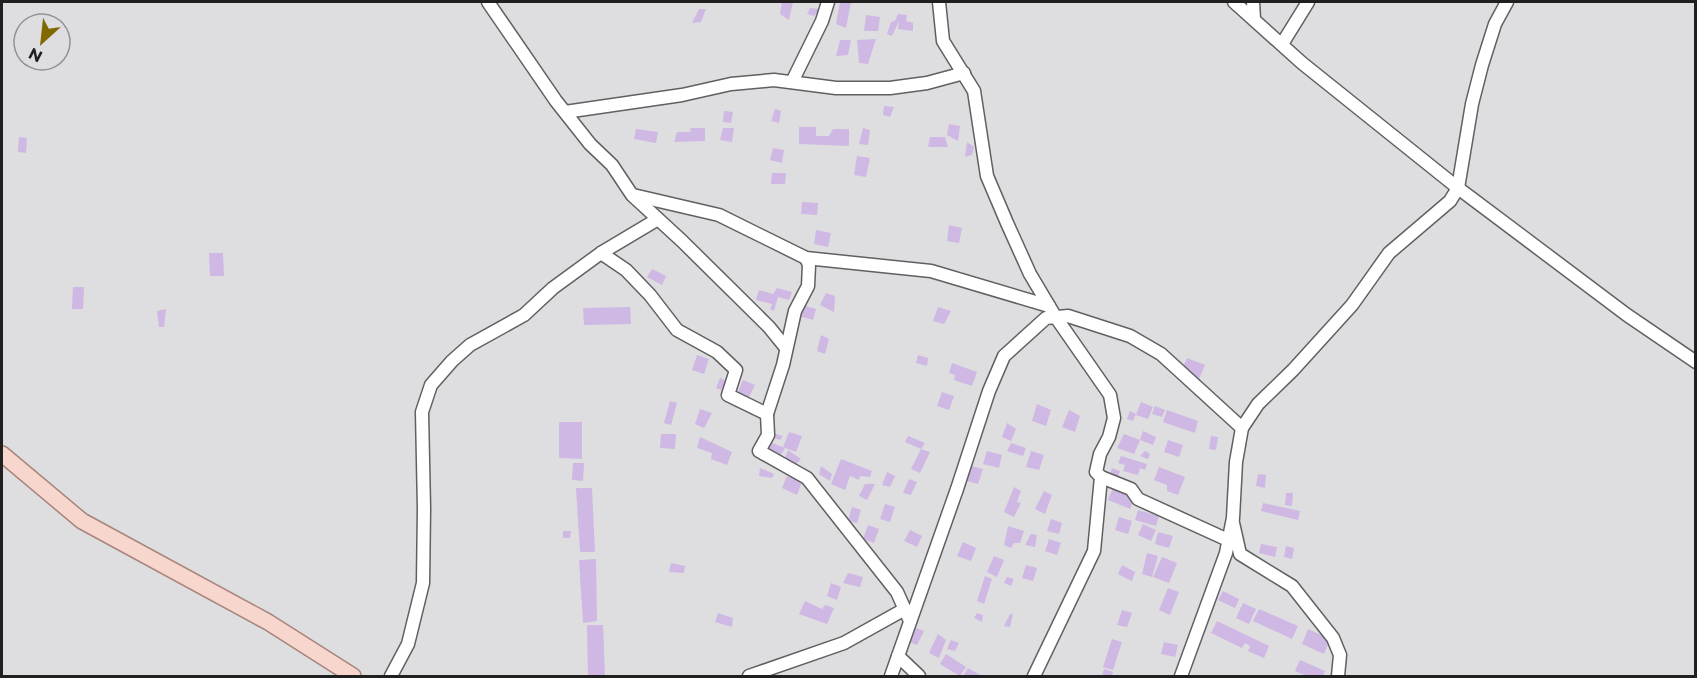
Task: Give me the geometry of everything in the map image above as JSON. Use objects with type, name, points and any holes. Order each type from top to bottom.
[{"type":"main road","points":[[2,454],[82,521],[268,622],[353,676]]},
{"type":"street","points":[[488,2],[565,112],[590,144],[612,165],[632,195],[770,327],[786,348]]},
{"type":"street","points":[[792,82],[822,21],[828,2]]},
{"type":"street","points":[[939,2],[943,41],[974,91],[987,176],[1030,274],[1052,311],[1110,395],[1114,418],[1109,437],[1100,454],[1096,472],[1101,477],[1131,489],[1138,499],[1228,540]]},
{"type":"street","points":[[1234,2],[1282,45],[1458,188],[1618,308],[1695,362]]},
{"type":"street","points":[[1253,2],[1254,19]]},
{"type":"street","points":[[1282,45],[1308,2]]},
{"type":"street","points":[[1181,676],[1226,553],[1233,518],[1236,462],[1242,428],[1258,404],[1293,370],[1352,305],[1389,253],[1450,201],[1458,188],[1472,104],[1495,24],[1507,2]]},
{"type":"street","points":[[565,112],[682,95],[730,84],[774,80],[837,88],[890,88],[927,83],[964,73]]},
{"type":"street","points":[[632,195],[719,215],[806,258],[931,271],[1130,336],[1161,354],[1242,428]]},
{"type":"street","points":[[391,676],[408,644],[423,583],[422,412],[432,385],[452,361],[470,345],[524,315],[553,288],[601,253],[658,219]]},
{"type":"street","points":[[601,253],[626,270],[650,295],[677,330],[717,352],[736,370],[728,395],[767,414]]},
{"type":"street","points":[[806,258],[809,265],[808,286],[795,311],[783,365],[767,414],[768,435],[759,451],[807,478],[897,592],[908,615]]},
{"type":"street","points":[[891,676],[908,615],[989,391],[1004,356],[1052,311]]},
{"type":"street","points":[[1034,676],[1094,551],[1101,477]]},
{"type":"street","points":[[1233,518],[1240,554],[1292,586],[1333,638],[1340,655],[1338,676]]},
{"type":"street","points":[[749,676],[844,643],[908,615]]},
{"type":"street","points":[[898,656],[919,676]]},
{"type":"building","points":[[782,2],[793,2],[789,20],[780,14]]},
{"type":"building","points":[[840,2],[851,2],[846,28],[836,24]]},
{"type":"building","points":[[810,8],[820,9],[814,16],[807,14]]},
{"type":"building","points":[[699,9],[706,9],[701,22],[692,23]]},
{"type":"building","points":[[898,14],[907,15],[906,21],[913,23],[913,31],[898,29],[899,21],[892,36],[887,34],[891,22],[895,21]]},
{"type":"building","points":[[866,15],[880,17],[878,31],[864,31]]},
{"type":"building","points":[[876,39],[868,64],[859,63],[857,40]]},
{"type":"building","points":[[840,40],[851,40],[848,55],[836,56]]},
{"type":"building","points":[[884,106],[894,107],[890,117],[883,115]]},
{"type":"building","points":[[775,109],[781,111],[779,123],[771,121]]},
{"type":"building","points":[[724,111],[733,112],[731,123],[723,122]]},
{"type":"building","points":[[949,124],[960,126],[958,141],[947,135]]},
{"type":"building","points":[[799,127],[816,127],[816,136],[829,136],[833,129],[849,129],[849,146],[799,144]]},
{"type":"building","points":[[690,128],[705,128],[705,141],[674,142],[677,132],[691,132]]},
{"type":"building","points":[[723,128],[734,128],[732,142],[720,140]]},
{"type":"building","points":[[863,128],[870,130],[868,145],[859,144]]},
{"type":"building","points":[[636,129],[658,132],[656,143],[634,139]]},
{"type":"building","points":[[19,137],[27,138],[26,153],[18,152]]},
{"type":"building","points":[[930,137],[945,137],[948,147],[928,147]]},
{"type":"building","points":[[967,142],[974,147],[972,155],[965,157]]},
{"type":"building","points":[[773,148],[784,150],[782,163],[770,160]]},
{"type":"building","points":[[857,156],[870,158],[866,177],[854,175]]},
{"type":"building","points":[[772,173],[786,173],[785,184],[771,184]]},
{"type":"building","points":[[802,202],[818,203],[817,215],[801,214]]},
{"type":"building","points":[[949,225],[962,228],[959,243],[947,241]]},
{"type":"building","points":[[816,230],[831,233],[828,247],[814,244]]},
{"type":"building","points":[[209,253],[223,253],[224,276],[210,276]]},
{"type":"building","points":[[652,269],[666,276],[662,285],[647,277]]},
{"type":"building","points":[[73,287],[84,287],[83,309],[72,309]]},
{"type":"building","points":[[777,288],[792,292],[789,300],[778,297],[774,311],[770,309],[772,304],[756,300],[759,290],[773,294]]},
{"type":"building","points":[[826,293],[835,296],[834,312],[820,305]]},
{"type":"building","points":[[802,305],[816,309],[813,320],[799,316]]},
{"type":"building","points":[[630,307],[631,324],[584,325],[583,308]]},
{"type":"building","points":[[938,307],[951,311],[944,324],[933,321]]},
{"type":"building","points":[[166,309],[164,327],[159,327],[157,311]]},
{"type":"building","points":[[821,335],[829,339],[825,354],[817,351]]},
{"type":"building","points":[[697,355],[709,359],[704,374],[692,370]]},
{"type":"building","points":[[918,355],[928,358],[927,366],[916,363]]},
{"type":"building","points":[[1187,358],[1205,365],[1199,379],[1181,372]]},
{"type":"building","points":[[952,363],[977,372],[972,386],[954,380],[955,375],[949,373]]},
{"type":"building","points":[[720,378],[726,381],[721,390],[716,388]]},
{"type":"building","points":[[743,380],[755,385],[748,399],[737,394]]},
{"type":"building","points":[[942,392],[954,396],[949,410],[937,406]]},
{"type":"building","points":[[670,401],[677,403],[671,425],[664,423]]},
{"type":"building","points":[[1141,402],[1153,407],[1148,419],[1136,415]]},
{"type":"building","points":[[1037,404],[1051,410],[1046,426],[1032,421]]},
{"type":"building","points":[[1155,406],[1165,410],[1162,417],[1152,414]]},
{"type":"building","points":[[700,409],[712,413],[704,428],[695,424]]},
{"type":"building","points":[[1069,410],[1080,416],[1075,432],[1062,427]]},
{"type":"building","points":[[1167,410],[1198,421],[1195,433],[1163,422]]},
{"type":"building","points":[[1130,411],[1136,414],[1133,421],[1127,419]]},
{"type":"building","points":[[559,422],[582,422],[582,459],[559,458]]},
{"type":"building","points":[[1007,423],[1016,429],[1011,441],[1002,437]]},
{"type":"building","points":[[1143,431],[1156,437],[1153,445],[1140,440]]},
{"type":"building","points":[[770,432],[783,436],[780,440],[771,437]]},
{"type":"building","points":[[789,432],[802,436],[796,452],[783,447]]},
{"type":"building","points":[[661,434],[676,434],[675,449],[660,448]]},
{"type":"building","points":[[1124,434],[1140,440],[1134,454],[1117,448]]},
{"type":"building","points":[[908,436],[925,443],[921,449],[905,442]]},
{"type":"building","points":[[1211,436],[1218,437],[1216,450],[1209,449]]},
{"type":"building","points":[[700,437],[732,452],[727,465],[711,459],[712,453],[697,448]]},
{"type":"building","points":[[1168,440],[1183,445],[1179,457],[1164,452]]},
{"type":"building","points":[[770,442],[785,448],[781,455],[767,450]]},
{"type":"building","points":[[1011,443],[1026,448],[1023,456],[1007,451]]},
{"type":"building","points":[[921,449],[930,452],[920,473],[911,469]]},
{"type":"building","points":[[788,450],[801,459],[796,464],[784,460]]},
{"type":"building","points":[[987,451],[1002,455],[999,468],[983,464]]},
{"type":"building","points":[[1031,451],[1044,455],[1039,470],[1026,467]]},
{"type":"building","points":[[1145,451],[1150,454],[1148,459],[1140,456]]},
{"type":"building","points":[[1121,456],[1147,464],[1145,470],[1140,468],[1138,475],[1123,471],[1125,465],[1118,463]]},
{"type":"building","points":[[841,459],[872,471],[870,477],[860,476],[859,480],[850,476],[845,490],[831,484]]},
{"type":"building","points":[[573,463],[584,463],[583,481],[572,480]]},
{"type":"building","points":[[821,466],[832,474],[830,481],[819,474]]},
{"type":"building","points":[[972,466],[983,469],[978,484],[967,481]]},
{"type":"building","points":[[1159,467],[1185,477],[1178,495],[1167,491],[1167,485],[1154,480]]},
{"type":"building","points":[[760,468],[774,474],[772,478],[759,476]]},
{"type":"building","points":[[1112,468],[1120,471],[1118,477],[1110,474]]},
{"type":"building","points":[[887,472],[895,476],[890,487],[882,485]]},
{"type":"building","points":[[1258,474],[1266,475],[1265,488],[1256,486]]},
{"type":"building","points":[[787,476],[802,482],[797,495],[782,488]]},
{"type":"building","points":[[909,479],[917,482],[911,495],[903,493]]},
{"type":"building","points":[[865,484],[875,484],[867,500],[859,496]]},
{"type":"building","points":[[1014,487],[1021,491],[1017,502],[1021,503],[1014,517],[1004,512]]},
{"type":"building","points":[[576,488],[592,488],[595,552],[580,552]]},
{"type":"building","points":[[1113,488],[1135,497],[1130,509],[1108,500]]},
{"type":"building","points":[[1044,491],[1052,495],[1045,514],[1035,509]]},
{"type":"building","points":[[1286,493],[1293,493],[1292,506],[1285,505]]},
{"type":"building","points":[[1263,503],[1300,511],[1298,520],[1261,511]]},
{"type":"building","points":[[885,504],[895,507],[890,522],[880,519]]},
{"type":"building","points":[[852,507],[861,510],[857,523],[848,521]]},
{"type":"building","points":[[1138,510],[1159,516],[1156,526],[1135,520]]},
{"type":"building","points":[[1119,517],[1132,521],[1128,534],[1115,530]]},
{"type":"building","points":[[1051,519],[1062,523],[1059,534],[1047,531]]},
{"type":"building","points":[[1143,524],[1156,530],[1151,541],[1138,535]]},
{"type":"building","points":[[868,525],[879,529],[874,543],[863,539]]},
{"type":"building","points":[[1008,526],[1024,531],[1020,543],[1014,543],[1011,548],[1004,545]]},
{"type":"building","points":[[910,530],[922,536],[917,547],[904,541]]},
{"type":"building","points":[[563,531],[571,531],[570,538],[563,538]]},
{"type":"building","points":[[1158,532],[1173,536],[1169,548],[1155,544]]},
{"type":"building","points":[[1031,534],[1037,535],[1035,547],[1025,545]]},
{"type":"building","points":[[1049,539],[1061,543],[1057,555],[1045,551]]},
{"type":"building","points":[[963,542],[976,548],[971,561],[957,556]]},
{"type":"building","points":[[1261,544],[1277,547],[1275,557],[1259,553]]},
{"type":"building","points":[[1286,546],[1294,548],[1292,559],[1284,557]]},
{"type":"building","points":[[1147,553],[1158,556],[1152,577],[1142,574]]},
{"type":"building","points":[[994,556],[1004,560],[997,577],[987,572]]},
{"type":"building","points":[[1162,557],[1177,563],[1169,583],[1153,577]]},
{"type":"building","points":[[596,559],[597,621],[583,623],[579,560]]},
{"type":"building","points":[[671,563],[685,566],[684,573],[669,572]]},
{"type":"building","points":[[1026,565],[1037,568],[1033,581],[1022,578]]},
{"type":"building","points":[[1122,565],[1135,572],[1132,581],[1118,574]]},
{"type":"building","points":[[848,573],[863,577],[860,587],[843,583]]},
{"type":"building","points":[[985,576],[992,579],[984,604],[977,601]]},
{"type":"building","points":[[1007,577],[1014,579],[1011,586],[1004,583]]},
{"type":"building","points":[[831,583],[841,587],[837,600],[827,596]]},
{"type":"building","points":[[1168,588],[1179,592],[1170,615],[1159,610]]},
{"type":"building","points":[[1223,591],[1239,599],[1235,608],[1218,600]]},
{"type":"building","points":[[805,601],[822,609],[825,605],[834,608],[827,624],[799,614]]},
{"type":"building","points":[[1243,603],[1256,609],[1249,624],[1236,618]]},
{"type":"building","points":[[1259,609],[1298,626],[1292,639],[1253,621]]},
{"type":"building","points":[[1122,610],[1132,613],[1127,627],[1117,625]]},
{"type":"building","points":[[718,613],[733,618],[732,627],[715,622]]},
{"type":"building","points":[[977,613],[983,615],[982,622],[974,618]]},
{"type":"building","points":[[1010,614],[1013,614],[1010,627],[1004,626]]},
{"type":"building","points":[[1217,621],[1269,646],[1264,658],[1248,651],[1250,646],[1245,643],[1242,648],[1211,633]]},
{"type":"building","points":[[587,625],[603,625],[605,676],[588,676]]},
{"type":"building","points":[[916,628],[924,631],[917,645],[909,642]]},
{"type":"building","points":[[1308,629],[1330,639],[1324,654],[1302,644]]},
{"type":"building","points":[[938,634],[946,640],[939,658],[929,653]]},
{"type":"building","points":[[1112,639],[1122,642],[1113,670],[1103,667]]},
{"type":"building","points":[[951,640],[959,643],[955,651],[947,649]]},
{"type":"building","points":[[1164,642],[1178,645],[1175,657],[1161,654]]},
{"type":"building","points":[[946,654],[966,667],[960,676],[940,664]]},
{"type":"building","points":[[1300,660],[1325,671],[1323,676],[1307,676],[1295,671]]},
{"type":"building","points":[[968,668],[980,675],[963,676]]},
{"type":"building","points":[[1104,669],[1113,672],[1112,676],[1102,676]]}]
